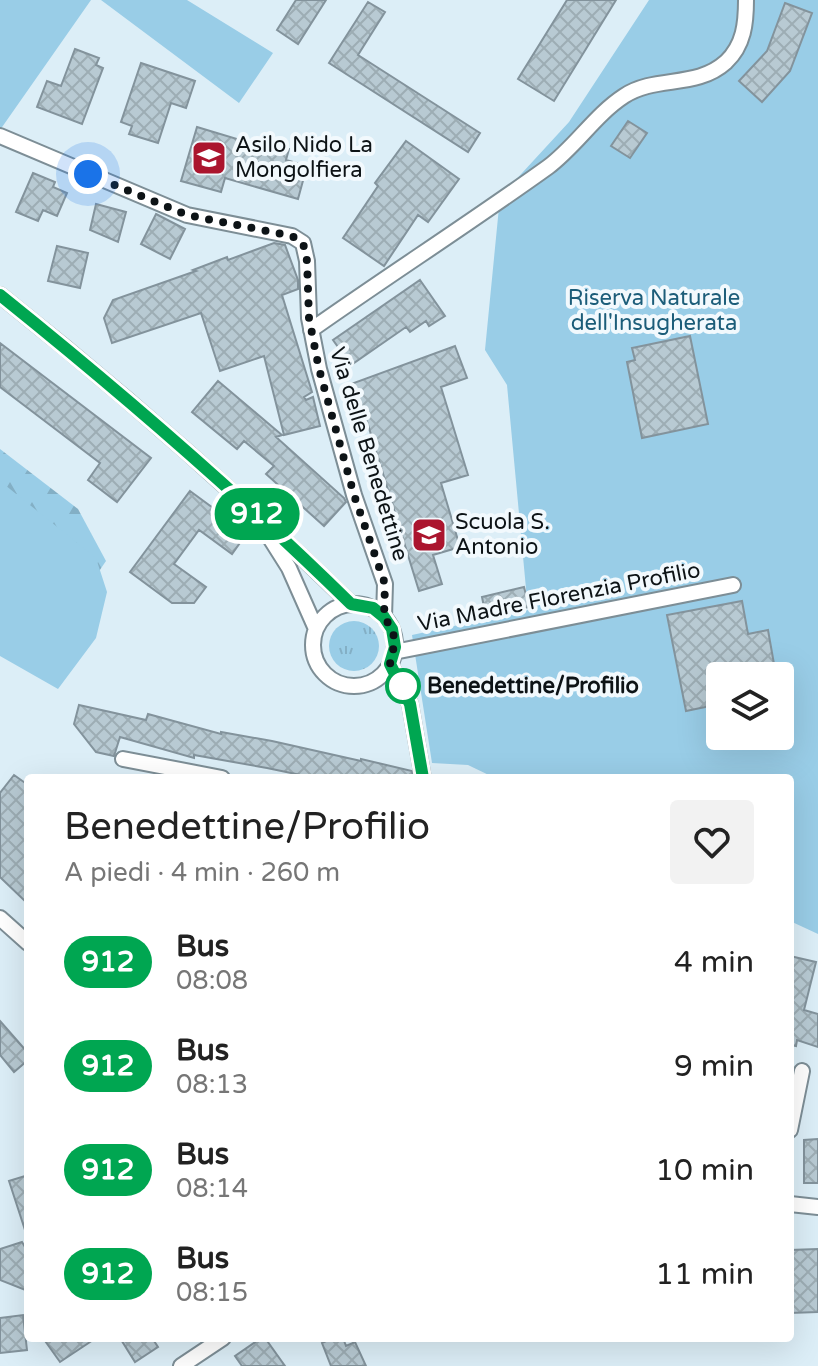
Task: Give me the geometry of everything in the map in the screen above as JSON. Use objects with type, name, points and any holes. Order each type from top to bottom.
[{"type":"street","points":[[311,330],[550,165],[627,94],[643,86],[695,80],[721,66],[742,39],[746,0]]},
{"type":"street","name":"Via delle Benedettine","points":[[0,136],[187,215],[297,239],[305,249],[311,330],[319,369],[343,456],[385,584],[384,617]]},
{"type":"street","points":[[0,295],[159,426],[351,604]]},
{"type":"street","points":[[253,510],[289,568],[316,629],[314,654],[321,669],[336,681],[351,686],[369,683],[381,675],[392,658]]},
{"type":"street","name":"Via Madre Florenzia Profilio","points":[[392,658],[733,585]]},
{"type":"street","points":[[316,629],[328,613],[351,604],[373,608],[384,617],[394,636],[392,658],[410,704],[422,774]]},
{"type":"street","points":[[123,759],[201,774]]},
{"type":"street","points":[[0,918],[24,939]]},
{"type":"street","points":[[794,1110],[802,1071]]},
{"type":"street","points":[[794,1204],[818,1207]]},
{"type":"street","points":[[181,1366],[217,1342]]},
{"type":"green space","points":[[0,0],[91,0],[0,130]]},
{"type":"green space","points":[[101,0],[187,0],[273,53],[239,103]]},
{"type":"green space","name":"Riserva Naturale dell'Insugherata","points":[[649,0],[818,0],[818,934],[794,923],[794,774],[487,774],[468,765],[432,763],[412,635],[528,610],[507,385],[485,350],[500,197],[569,122]]},
{"type":"green space","points":[[0,449],[78,509],[106,561],[48,646],[0,646]]},
{"type":"green space","points":[[0,481],[96,558],[107,592],[96,638],[58,689],[0,656]]},
{"type":"green space","points":[[354,621],[372,628],[379,646],[372,664],[354,671],[336,664],[329,646],[336,628]]},
{"type":"building","points":[[296,0],[326,0],[298,44],[277,30]]},
{"type":"building","points":[[567,0],[616,0],[554,101],[518,79]]},
{"type":"building","points":[[368,2],[385,12],[358,55],[480,133],[468,152],[329,63]]},
{"type":"building","points":[[785,3],[812,13],[790,71],[762,102],[739,81],[767,51]]},
{"type":"building","points":[[75,49],[99,58],[96,65],[103,68],[82,124],[37,107],[47,81],[61,86]]},
{"type":"building","points":[[141,63],[195,81],[186,108],[171,103],[158,143],[129,134],[132,126],[121,122]]},
{"type":"building","points":[[628,121],[647,133],[630,158],[611,146]]},
{"type":"building","points":[[197,127],[260,146],[261,142],[289,149],[286,160],[307,166],[298,199],[225,178],[221,192],[181,181]]},
{"type":"building","points":[[406,141],[459,179],[428,222],[418,215],[384,266],[343,238],[378,186],[375,183]]},
{"type":"building","points":[[33,173],[55,182],[53,187],[67,193],[57,216],[43,210],[38,221],[16,212]]},
{"type":"building","points":[[96,204],[126,212],[118,242],[90,230]]},
{"type":"building","points":[[156,214],[185,229],[170,259],[141,244]]},
{"type":"building","points":[[274,243],[285,245],[298,280],[298,289],[282,295],[312,392],[304,397],[306,400],[313,397],[320,426],[284,435],[264,356],[220,371],[201,313],[112,343],[104,318],[113,300],[227,257],[228,260]]},
{"type":"building","points":[[57,246],[88,253],[80,288],[48,281]]},
{"type":"building","points":[[420,280],[445,316],[429,326],[426,321],[410,332],[406,327],[351,365],[333,340]]},
{"type":"building","points":[[690,336],[708,424],[642,438],[627,362],[635,360],[632,348]]},
{"type":"building","points":[[0,343],[151,458],[117,502],[88,480],[100,463],[0,387]]},
{"type":"building","points":[[455,346],[467,378],[441,387],[468,475],[441,483],[460,547],[433,555],[442,584],[419,591],[365,415],[351,384]]},
{"type":"building","points":[[218,381],[282,435],[276,437],[344,498],[346,502],[324,526],[266,474],[274,466],[244,441],[237,449],[192,412]]},
{"type":"building","points":[[190,491],[247,533],[232,554],[199,530],[174,564],[206,587],[194,603],[172,603],[130,572]]},
{"type":"building","points":[[524,587],[529,607],[486,617],[482,597]]},
{"type":"building","points":[[742,601],[748,634],[768,630],[774,662],[706,662],[706,707],[686,711],[667,615]]},
{"type":"building","points":[[79,705],[146,720],[148,714],[221,734],[361,759],[412,771],[412,774],[296,774],[194,755],[194,758],[120,737],[114,756],[96,752],[74,724]]},
{"type":"building","points":[[14,775],[24,782],[24,900],[0,877],[0,793]]},
{"type":"building","points":[[794,957],[816,962],[804,1010],[818,1014],[818,1047],[797,1040],[796,1046]]},
{"type":"building","points":[[0,1021],[24,1048],[24,1063],[14,1072],[0,1055]]},
{"type":"building","points":[[818,1139],[818,1183],[804,1183],[804,1140]]},
{"type":"building","points":[[24,1176],[24,1227],[9,1181]]},
{"type":"building","points":[[22,1242],[24,1245],[24,1289],[0,1280],[0,1249]]},
{"type":"building","points":[[818,1249],[818,1312],[794,1313],[794,1250]]},
{"type":"building","points":[[23,1315],[27,1350],[0,1353],[0,1318]]},
{"type":"building","points":[[46,1342],[90,1342],[60,1362]]},
{"type":"building","points":[[122,1342],[155,1342],[158,1347],[135,1362]]},
{"type":"building","points":[[255,1342],[268,1342],[285,1366],[242,1366],[235,1356]]},
{"type":"building","points":[[344,1342],[346,1346],[355,1342],[366,1366],[331,1366],[322,1343]]},
{"type":"bus line","name":"912","points":[[0,295],[159,426],[235,493],[351,604],[373,608],[384,617],[395,641],[390,664],[410,704],[422,774]]},
{"type":"place","name":"Asilo Nido La Mongolfiera","points":[[209,158]]},
{"type":"place","name":"Scuola S. Antonio","points":[[429,535]]},
{"type":"place","name":"Benedettine/Profilio","points":[[403,686]]},
{"type":"route","points":[[88,174],[202,220],[292,236],[303,243],[307,261],[309,318],[319,369],[354,495],[385,584],[384,617],[395,641],[390,664],[405,691],[403,686]]}]
